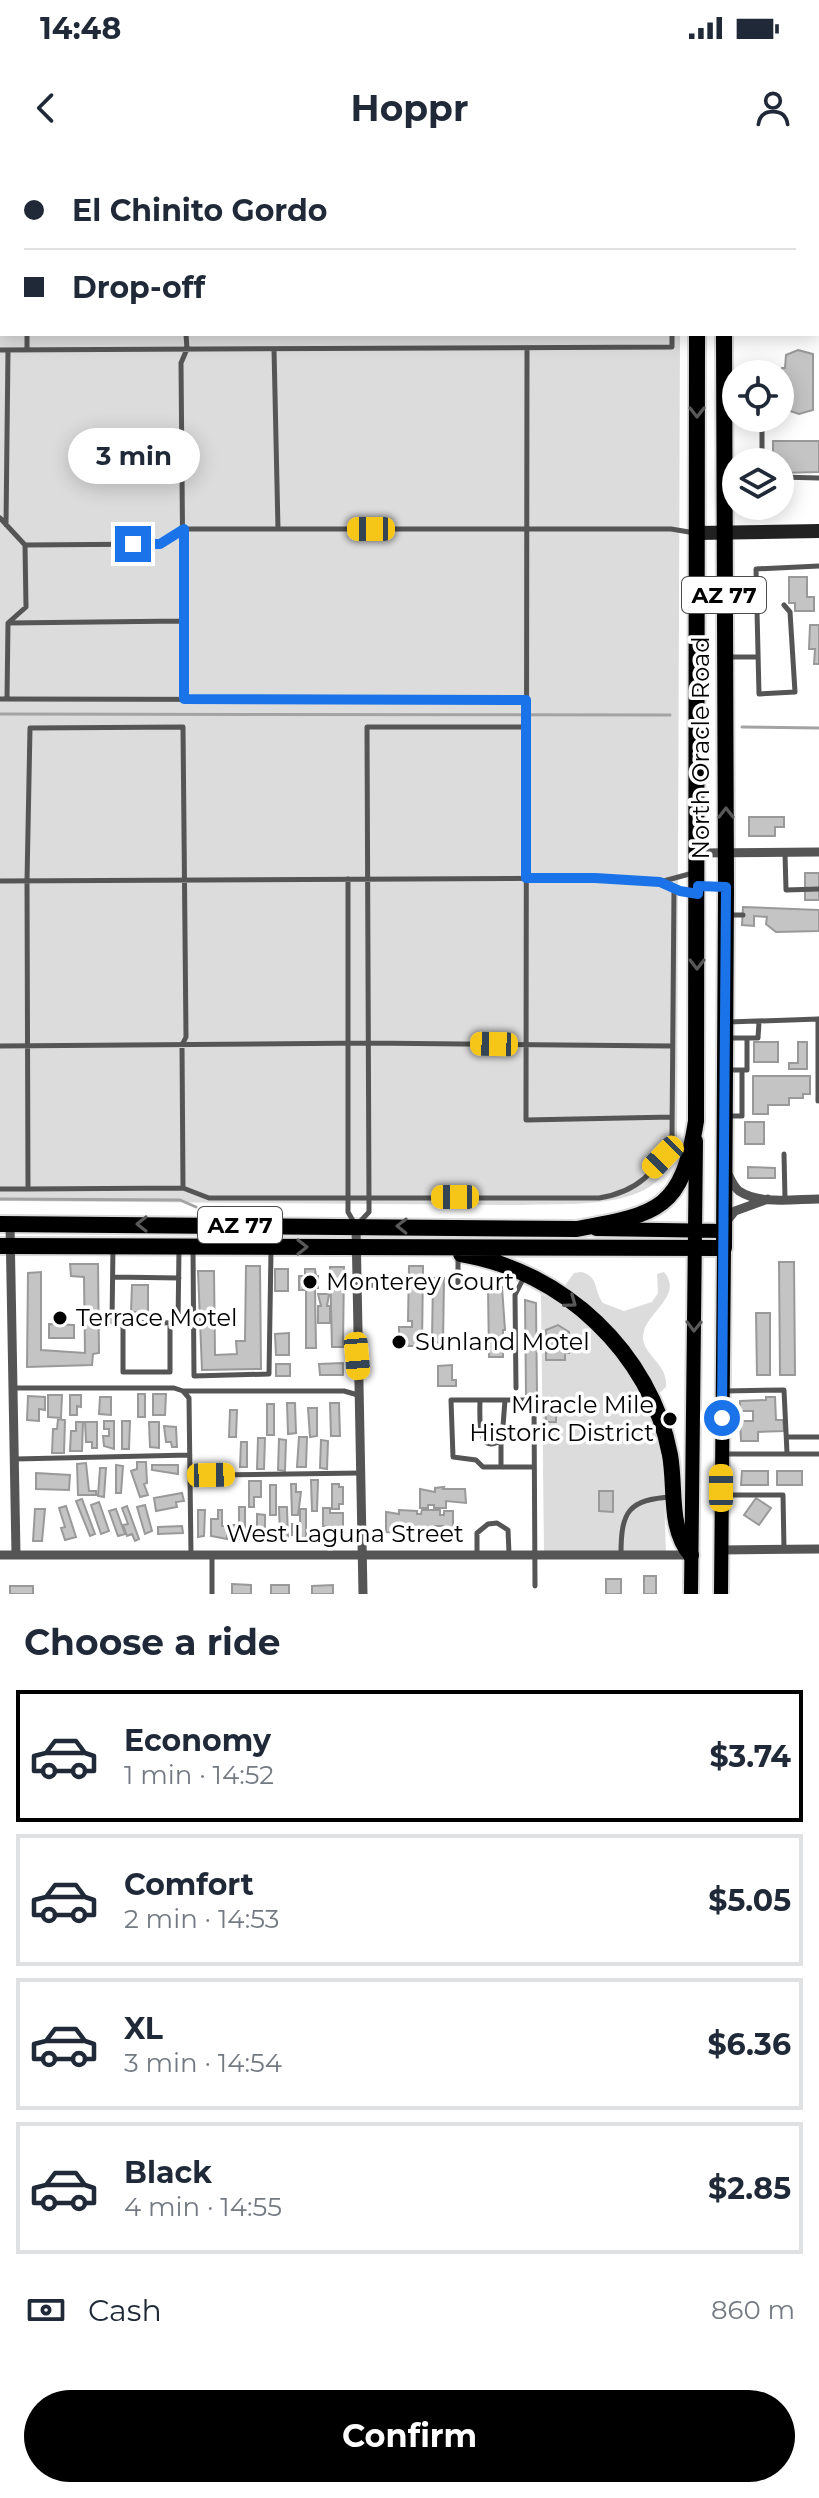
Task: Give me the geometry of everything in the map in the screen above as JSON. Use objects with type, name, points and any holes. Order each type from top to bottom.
[{"type":"highway","name":"North Oracle Road","points":[[696,1121],[697,336]]},
{"type":"highway","name":"North Oracle Road","points":[[724,336],[726,887],[734,915],[725,1030],[724,1235]]},
{"type":"highway","name":"AZ 77","points":[[5,1224],[577,1229],[636,1217],[661,1205],[686,1171],[696,1121]]},
{"type":"highway","name":"AZ 77","points":[[5,1246],[420,1247],[695,1239],[724,1235]]},
{"type":"highway","points":[[420,1247],[492,1261],[525,1274],[579,1308],[604,1330],[651,1394],[661,1419],[670,1453],[678,1536],[691,1555]]},
{"type":"main road","points":[[697,533],[819,531]]},
{"type":"main road","name":"North Oracle Road","points":[[691,1594],[696,1121]]},
{"type":"main road","name":"AZ 77","points":[[577,1229],[695,1239]]},
{"type":"main road","name":"North Oracle Road","points":[[721,1594],[724,1235]]},
{"type":"street","points":[[698,853],[819,852]]},
{"type":"street","points":[[724,1163],[739,1191],[768,1199],[819,1199]]},
{"type":"street","points":[[724,1235],[735,1211],[768,1199]]},
{"type":"street","points":[[5,1224],[13,1388],[16,1555]]},
{"type":"street","points":[[356,1226],[363,1594]]},
{"type":"street","points":[[721,1550],[819,1549]]},
{"type":"street","name":"West Laguna Street","points":[[0,1555],[691,1555]]},
{"type":"lane","points":[[27,336],[27,350]]},
{"type":"lane","points":[[184,699],[181,363],[187,349],[186,336]]},
{"type":"lane","points":[[0,350],[672,347],[672,336]]},
{"type":"lane","points":[[527,348],[526,1120],[672,1117]]},
{"type":"lane","points":[[274,349],[278,529]]},
{"type":"lane","points":[[6,525],[8,350]]},
{"type":"lane","points":[[762,432],[762,448]]},
{"type":"lane","points":[[794,477],[819,478]]},
{"type":"lane","points":[[0,518],[25,545],[26,607],[8,623],[4,699],[526,700]]},
{"type":"lane","points":[[25,545],[160,544],[184,529],[671,529],[697,533]]},
{"type":"lane","points":[[784,605],[790,612],[795,692],[759,694],[756,569],[819,566]]},
{"type":"lane","points":[[8,623],[184,621]]},
{"type":"lane","points":[[725,657],[758,657]]},
{"type":"lane","points":[[28,1189],[30,728],[183,727],[186,1037],[182,1045],[183,1188]]},
{"type":"lane","points":[[348,879],[348,1212],[356,1226],[369,1212],[367,727],[526,727]]},
{"type":"lane","points":[[785,852],[786,890],[819,889]]},
{"type":"lane","points":[[0,881],[595,878],[726,887]]},
{"type":"lane","points":[[660,882],[674,888],[698,884]]},
{"type":"lane","points":[[0,1189],[183,1188],[209,1198],[599,1198],[622,1194],[641,1181],[663,1157],[672,1136],[674,888]]},
{"type":"lane","points":[[725,1030],[759,1022],[818,1019],[818,1101]]},
{"type":"lane","points":[[725,1030],[747,1038],[758,1038],[759,1022]]},
{"type":"lane","points":[[725,1070],[747,1070],[747,1038]]},
{"type":"lane","points":[[0,1046],[368,1043],[672,1046]]},
{"type":"lane","points":[[724,1116],[742,1116],[742,1070]]},
{"type":"lane","points":[[784,1154],[785,1199]]},
{"type":"lane","points":[[113,1246],[112,1322],[170,1323],[178,1323],[179,1278],[186,1247]]},
{"type":"lane","points":[[186,1247],[194,1376],[269,1374],[271,1247]]},
{"type":"lane","points":[[458,1254],[458,1283]]},
{"type":"lane","points":[[516,1388],[515,1295],[525,1274]]},
{"type":"lane","points":[[113,1277],[179,1278]]},
{"type":"lane","points":[[357,1286],[382,1285]]},
{"type":"lane","points":[[123,1322],[123,1372],[170,1372],[170,1323]]},
{"type":"lane","points":[[13,1388],[344,1391],[361,1397]]},
{"type":"lane","points":[[722,1391],[784,1390],[787,1453]]},
{"type":"lane","points":[[183,1391],[189,1398],[191,1555]]},
{"type":"lane","points":[[534,1467],[480,1467],[476,1460],[459,1459],[451,1454],[451,1400],[534,1400],[535,1586]]},
{"type":"lane","points":[[480,1400],[481,1434],[490,1444],[501,1440]]},
{"type":"lane","points":[[501,1467],[505,1400]]},
{"type":"lane","points":[[787,1437],[819,1437]]},
{"type":"lane","points":[[721,1454],[819,1454]]},
{"type":"lane","points":[[15,1459],[190,1455]]},
{"type":"lane","points":[[211,1475],[362,1473]]},
{"type":"lane","points":[[721,1495],[783,1495],[784,1549]]},
{"type":"lane","points":[[621,1554],[621,1528],[633,1507],[657,1498],[674,1497]]},
{"type":"lane","points":[[477,1553],[477,1533],[488,1524],[497,1523],[508,1530],[509,1553]]},
{"type":"lane","points":[[212,1555],[212,1594]]},
{"type":"shaded area","points":[[0,336],[680,336],[677,1143],[661,1177],[633,1195],[596,1202],[558,1204],[0,1201]]},
{"type":"shaded area","points":[[581,1272],[591,1277],[603,1303],[624,1311],[652,1302],[658,1293],[657,1274],[664,1272],[669,1280],[668,1295],[647,1323],[643,1339],[666,1378],[666,1387],[657,1395],[606,1323],[563,1288],[574,1273]]},
{"type":"shaded area","points":[[541,1294],[563,1305],[594,1329],[647,1398],[663,1461],[666,1554],[544,1553]]},
{"type":"building","points":[[798,350],[813,354],[813,410],[794,412],[794,360],[786,360],[786,355]]},
{"type":"building","points":[[773,441],[819,441],[819,472],[794,473],[794,448],[773,448]]},
{"type":"building","points":[[789,577],[807,577],[807,597],[814,597],[814,611],[795,611],[795,603],[789,603]]},
{"type":"building","points":[[810,625],[819,625],[819,664],[814,664],[815,649],[809,649]]},
{"type":"building","points":[[749,817],[784,817],[784,827],[775,827],[775,836],[749,836]]},
{"type":"building","points":[[805,873],[819,873],[819,900],[805,900]]},
{"type":"building","points":[[743,907],[819,910],[819,931],[776,932],[766,924],[767,917],[754,916],[754,926],[742,925]]},
{"type":"building","points":[[754,1042],[778,1042],[778,1062],[754,1062]]},
{"type":"building","points":[[798,1042],[807,1042],[807,1069],[789,1069],[789,1063],[798,1063]]},
{"type":"building","points":[[753,1076],[810,1076],[810,1094],[803,1094],[803,1098],[789,1098],[789,1105],[768,1105],[768,1114],[753,1114]]},
{"type":"building","points":[[745,1122],[764,1122],[764,1144],[745,1144]]},
{"type":"building","points":[[748,1167],[775,1168],[775,1178],[748,1178]]},
{"type":"building","points":[[779,1262],[794,1262],[795,1375],[780,1375]]},
{"type":"building","points":[[70,1264],[98,1264],[99,1353],[93,1354],[92,1365],[27,1367],[28,1273],[41,1272],[41,1350],[85,1353],[84,1277],[71,1276]]},
{"type":"building","points":[[246,1266],[260,1266],[261,1369],[202,1370],[198,1271],[214,1271],[215,1355],[237,1354],[236,1341],[245,1341]]},
{"type":"building","points":[[409,1266],[423,1266],[422,1346],[399,1346],[399,1327],[412,1327],[412,1321],[408,1321]]},
{"type":"building","points":[[330,1267],[344,1267],[343,1347],[332,1347]]},
{"type":"building","points":[[275,1269],[288,1269],[288,1291],[275,1291]]},
{"type":"building","points":[[305,1269],[315,1269],[318,1276],[318,1288],[315,1288],[316,1348],[306,1348],[306,1290],[299,1290],[299,1276],[305,1276]]},
{"type":"building","points":[[433,1278],[444,1278],[443,1343],[432,1342]]},
{"type":"building","points":[[132,1285],[148,1285],[148,1312],[131,1312]]},
{"type":"building","points":[[488,1287],[502,1287],[503,1357],[489,1357]]},
{"type":"building","points":[[318,1294],[329,1294],[327,1306],[330,1306],[330,1323],[318,1323],[318,1306],[321,1306]]},
{"type":"building","points":[[525,1300],[536,1303],[537,1394],[526,1394]]},
{"type":"building","points":[[756,1313],[770,1313],[770,1375],[757,1375]]},
{"type":"building","points":[[49,1324],[74,1325],[74,1338],[49,1338]]},
{"type":"building","points":[[558,1325],[569,1332],[569,1353],[565,1353],[565,1360],[546,1360],[546,1330]]},
{"type":"building","points":[[289,1333],[289,1355],[276,1355],[275,1334]]},
{"type":"building","points":[[343,1363],[343,1375],[320,1375],[319,1364]]},
{"type":"building","points":[[276,1364],[290,1364],[290,1376],[276,1376]]},
{"type":"building","points":[[452,1365],[452,1380],[456,1380],[456,1386],[438,1386],[438,1366]]},
{"type":"building","points":[[138,1394],[145,1394],[145,1417],[138,1417]]},
{"type":"building","points":[[153,1394],[166,1394],[165,1415],[153,1415]]},
{"type":"building","points":[[48,1395],[62,1395],[61,1418],[48,1417]]},
{"type":"building","points":[[70,1395],[81,1395],[77,1415],[70,1415]]},
{"type":"building","points":[[28,1396],[45,1397],[45,1410],[39,1409],[39,1421],[27,1420]]},
{"type":"building","points":[[100,1397],[111,1397],[111,1415],[99,1414]]},
{"type":"building","points":[[766,1397],[775,1397],[776,1420],[783,1420],[784,1431],[758,1432],[758,1441],[741,1441],[740,1421],[753,1421],[753,1411],[740,1411],[740,1401],[766,1400]]},
{"type":"building","points":[[287,1403],[295,1403],[296,1433],[288,1434]]},
{"type":"building","points":[[330,1403],[339,1403],[340,1436],[331,1436]]},
{"type":"building","points":[[556,1403],[556,1422],[546,1422],[545,1404]]},
{"type":"building","points":[[267,1404],[274,1404],[274,1435],[267,1435]]},
{"type":"building","points":[[308,1408],[317,1408],[317,1436],[310,1437]]},
{"type":"building","points":[[230,1410],[237,1410],[236,1437],[229,1437]]},
{"type":"building","points":[[58,1419],[65,1420],[64,1453],[52,1453],[53,1429],[57,1429]]},
{"type":"building","points":[[104,1421],[114,1421],[114,1449],[104,1446],[103,1436],[109,1436],[109,1429],[104,1429]]},
{"type":"building","points":[[122,1421],[130,1421],[129,1449],[122,1449]]},
{"type":"building","points":[[76,1422],[83,1422],[82,1451],[70,1451],[71,1431],[76,1431]]},
{"type":"building","points":[[85,1422],[97,1422],[97,1448],[92,1448],[92,1442],[86,1442]]},
{"type":"building","points":[[149,1422],[159,1422],[159,1448],[150,1447]]},
{"type":"building","points":[[164,1426],[176,1427],[177,1447],[166,1442]]},
{"type":"building","points":[[299,1437],[307,1437],[306,1467],[297,1467]]},
{"type":"building","points":[[258,1438],[265,1438],[264,1469],[257,1469]]},
{"type":"building","points":[[279,1439],[286,1440],[285,1471],[278,1470]]},
{"type":"building","points":[[321,1440],[328,1441],[327,1469],[320,1468]]},
{"type":"building","points":[[241,1442],[247,1442],[247,1467],[240,1467]]},
{"type":"building","points":[[137,1462],[146,1462],[147,1483],[144,1484],[148,1495],[140,1497],[131,1471],[137,1469]]},
{"type":"building","points":[[86,1463],[89,1491],[96,1491],[96,1495],[78,1495],[77,1464]]},
{"type":"building","points":[[116,1465],[123,1466],[121,1493],[116,1493]]},
{"type":"building","points":[[152,1465],[178,1465],[178,1474],[152,1470]]},
{"type":"building","points":[[100,1468],[106,1468],[104,1497],[98,1496]]},
{"type":"building","points":[[742,1471],[768,1471],[768,1485],[741,1485]]},
{"type":"building","points":[[777,1471],[802,1471],[802,1485],[777,1485]]},
{"type":"building","points":[[36,1473],[70,1475],[69,1490],[36,1489]]},
{"type":"building","points":[[311,1480],[318,1480],[317,1511],[312,1511]]},
{"type":"building","points":[[249,1481],[261,1481],[261,1497],[254,1497],[254,1507],[249,1507]]},
{"type":"building","points":[[291,1484],[296,1484],[296,1492],[301,1492],[298,1515],[292,1515]]},
{"type":"building","points":[[332,1484],[343,1487],[343,1504],[339,1504],[339,1509],[332,1509]]},
{"type":"building","points":[[270,1485],[276,1485],[276,1515],[270,1515]]},
{"type":"building","points":[[435,1488],[465,1489],[466,1503],[446,1501],[446,1508],[428,1505],[428,1508],[420,1508],[420,1489],[435,1492]]},
{"type":"building","points":[[599,1491],[613,1491],[613,1512],[599,1511]]},
{"type":"building","points":[[182,1493],[184,1501],[176,1502],[177,1507],[156,1511],[154,1498]]},
{"type":"building","points":[[756,1498],[771,1508],[759,1525],[744,1515]]},
{"type":"building","points":[[82,1499],[95,1534],[90,1536],[76,1501]]},
{"type":"building","points":[[99,1502],[109,1531],[101,1534],[91,1505]]},
{"type":"building","points":[[145,1505],[152,1531],[145,1534],[137,1507]]},
{"type":"building","points":[[66,1506],[76,1537],[65,1540],[59,1508]]},
{"type":"building","points":[[127,1506],[139,1539],[135,1541],[132,1534],[127,1536],[123,1525],[128,1524],[122,1508]]},
{"type":"building","points":[[239,1507],[245,1507],[245,1540],[232,1537],[232,1525],[239,1525]]},
{"type":"building","points":[[279,1507],[287,1507],[288,1538],[280,1538]]},
{"type":"building","points":[[323,1508],[330,1508],[330,1513],[343,1513],[343,1527],[323,1526]]},
{"type":"building","points":[[35,1509],[45,1509],[42,1541],[33,1541]]},
{"type":"building","points":[[116,1509],[125,1534],[118,1536],[109,1511]]},
{"type":"building","points":[[300,1509],[306,1509],[306,1540],[301,1539],[301,1535],[292,1535],[292,1524],[300,1524]]},
{"type":"building","points":[[198,1510],[205,1510],[204,1536],[198,1537]]},
{"type":"building","points":[[218,1510],[222,1510],[222,1526],[227,1526],[227,1539],[211,1536],[211,1519],[218,1519]]},
{"type":"building","points":[[399,1510],[421,1514],[422,1510],[440,1510],[440,1515],[444,1515],[444,1511],[453,1511],[453,1531],[435,1526],[435,1530],[416,1527],[416,1532],[396,1529],[396,1533],[386,1532],[386,1512],[399,1514]]},
{"type":"building","points":[[257,1514],[265,1515],[265,1540],[257,1540]]},
{"type":"building","points":[[182,1526],[183,1533],[158,1534],[158,1527]]},
{"type":"building","points":[[644,1576],[656,1576],[656,1594],[644,1594]]},
{"type":"building","points":[[606,1579],[621,1579],[621,1594],[606,1594]]},
{"type":"building","points":[[232,1584],[251,1585],[251,1594],[232,1594]]},
{"type":"building","points":[[271,1585],[289,1585],[289,1594],[271,1594]]},
{"type":"building","points":[[333,1585],[333,1594],[312,1594],[312,1586]]},
{"type":"building","points":[[10,1586],[33,1586],[33,1594],[10,1594]]},
{"type":"waterway","points":[[0,714],[670,715]]},
{"type":"waterway","points":[[742,727],[819,728]]},
{"type":"waterway","points":[[0,1199],[180,1200],[196,1207]]},
{"type":"place","name":"Monterey Court","points":[[310,1282]]},
{"type":"place","name":"Terrace Motel","points":[[60,1318]]},
{"type":"place","name":"Sunland Motel","points":[[399,1342]]},
{"type":"place","name":"Miracle Mile Historic District","points":[[670,1419]]},
{"type":"route","points":[[133,544],[160,544],[184,529],[184,699],[526,700],[526,878],[660,882],[680,891],[698,894],[698,886],[726,887],[722,1418]]}]
